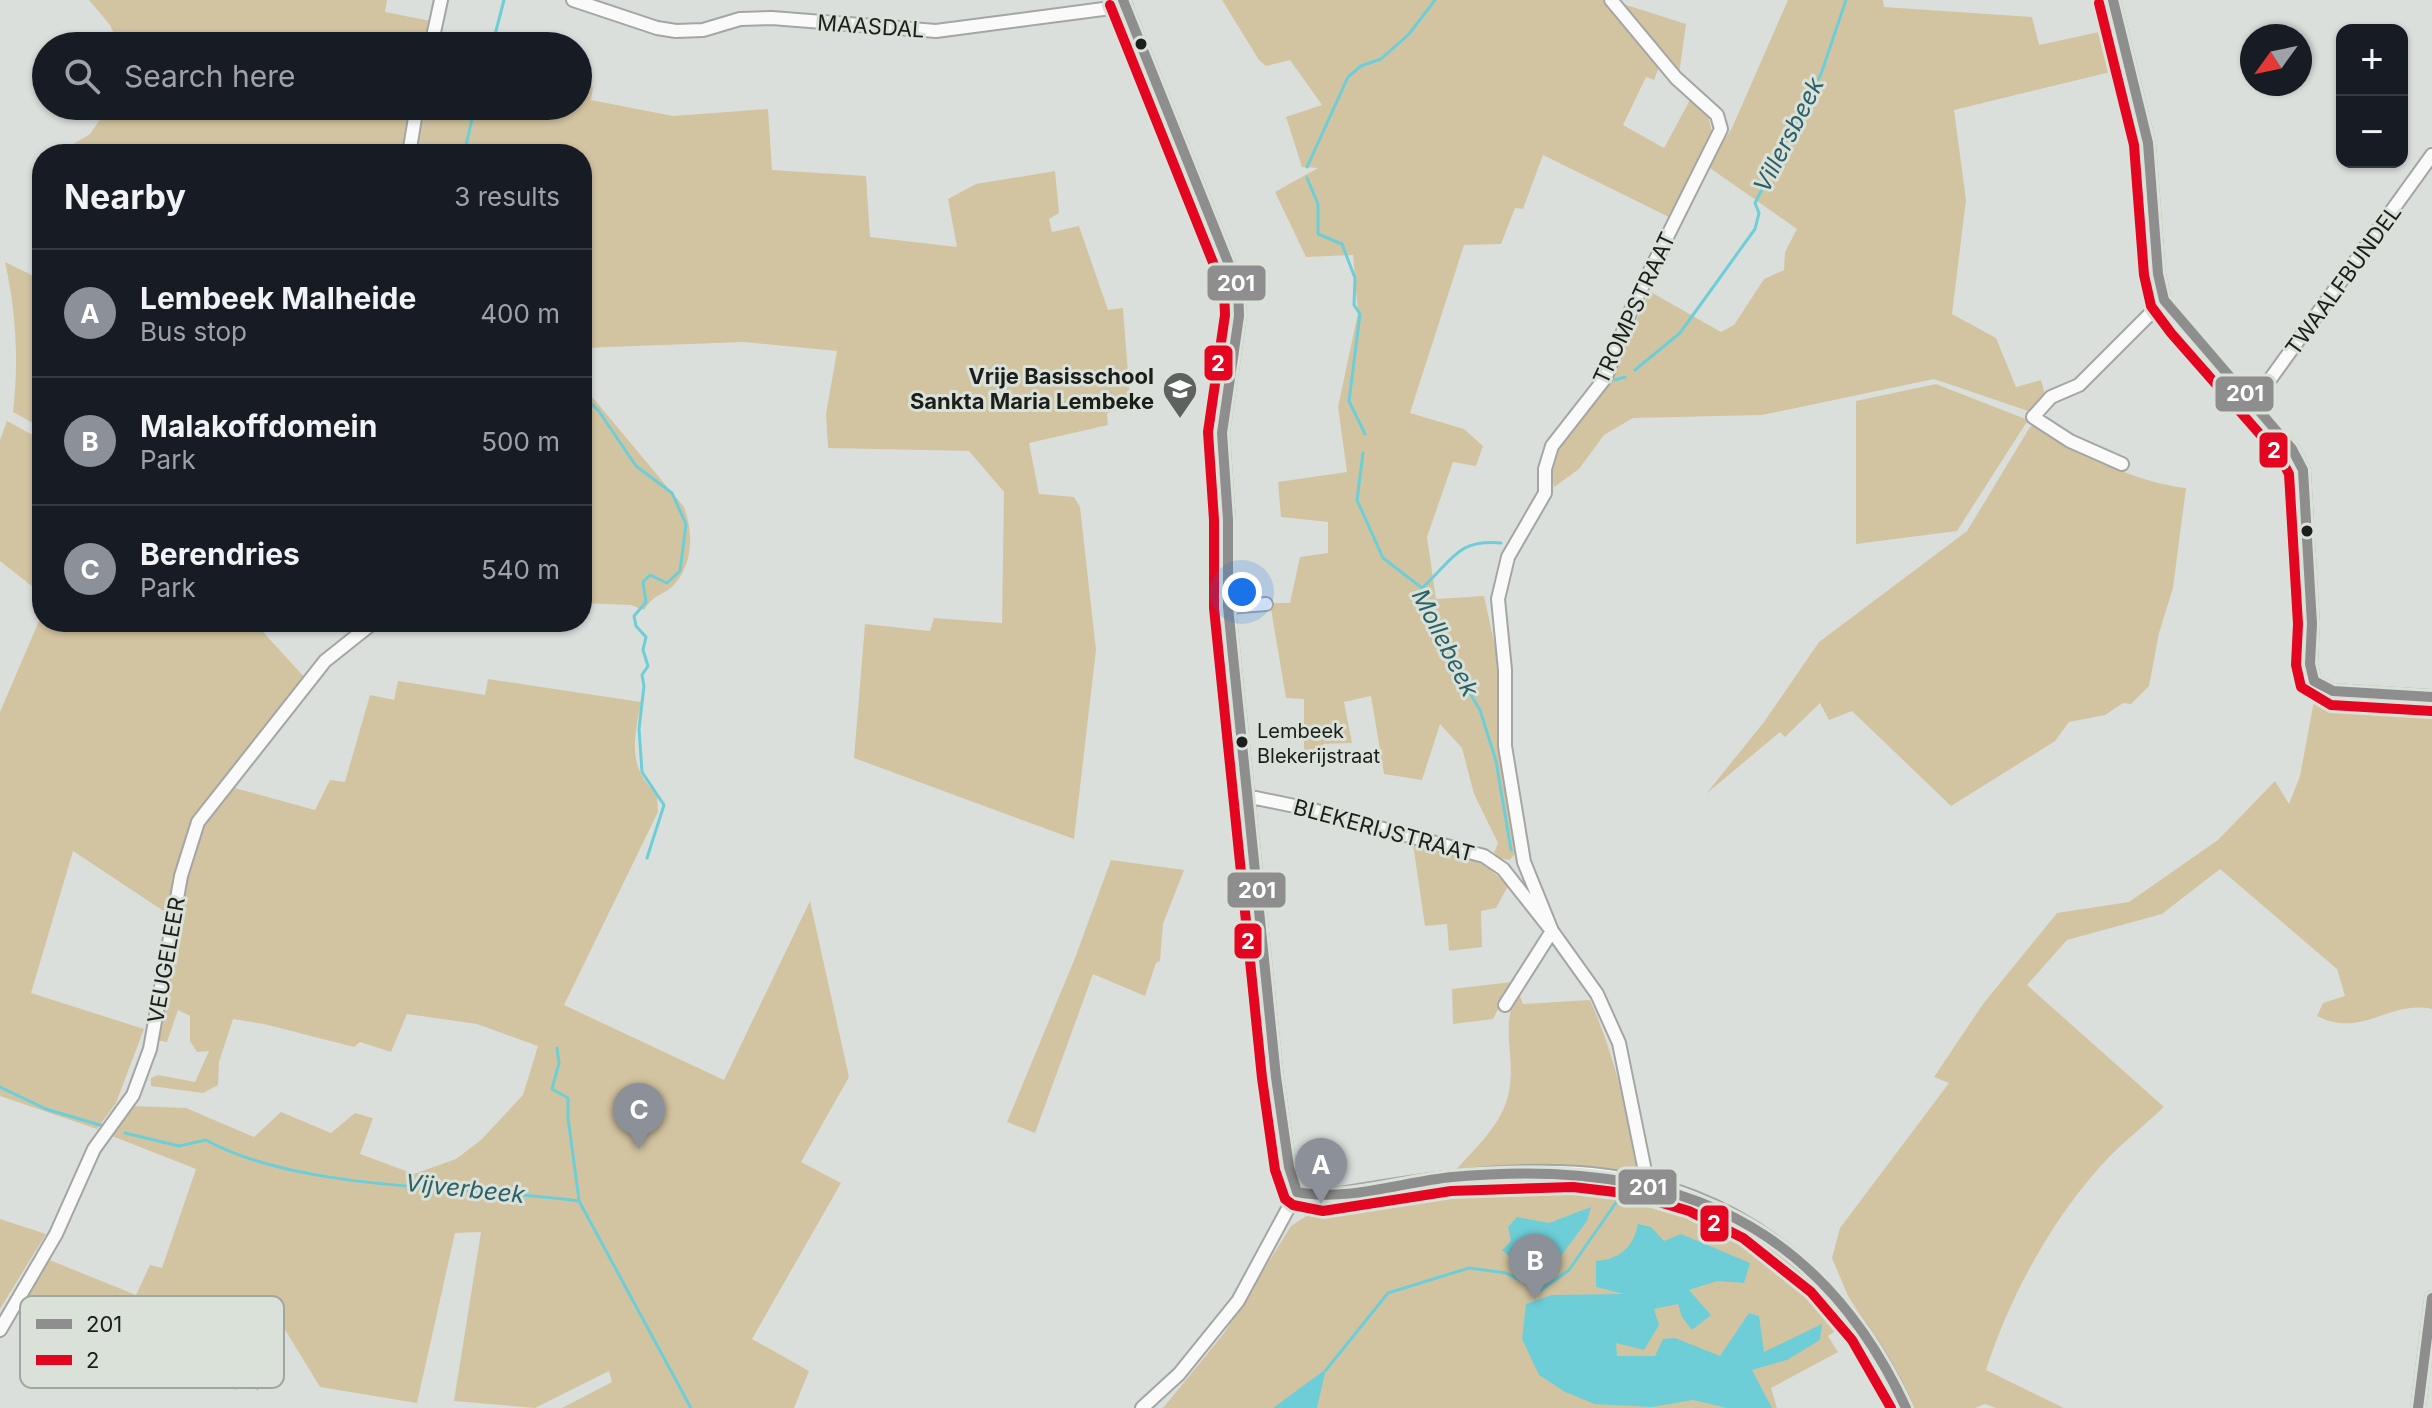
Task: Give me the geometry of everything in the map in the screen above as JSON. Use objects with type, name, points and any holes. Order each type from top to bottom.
[{"type":"street","points":[[434,32],[441,0]]},
{"type":"street","name":"MAASDAL","points":[[573,0],[676,31],[703,30],[740,19],[772,18],[936,31],[1125,3]]},
{"type":"street","name":"TROMPSTRAAT","points":[[1552,931],[1524,862],[1505,746],[1505,670],[1498,599],[1508,557],[1545,493],[1545,469],[1552,446],[1606,377],[1633,305],[1721,129],[1717,115],[1676,78],[1611,0]]},
{"type":"street","points":[[2113,0],[2148,143],[2164,300],[2181,324],[2292,449],[2303,470],[2312,624],[2310,664],[2314,681],[2333,691],[2432,697]]},
{"type":"street","points":[[1125,3],[1238,287],[1239,316],[1222,433],[1228,520],[1228,607],[1276,1077],[1297,1192],[1238,1301],[1179,1374],[1142,1408]]},
{"type":"street","points":[[411,144],[415,120]]},
{"type":"street","name":"TWAALFBUNDEL","points":[[2253,403],[2432,155]]},
{"type":"street","points":[[2122,464],[2070,441],[2033,417],[2051,397],[2079,385],[2164,300]]},
{"type":"street","points":[[1228,607],[1266,604]]},
{"type":"street","name":"VEUGELEER","points":[[0,1330],[56,1234],[94,1149],[133,1095],[150,1049],[181,876],[198,822],[325,661],[361,632]]},
{"type":"street","name":"BLEKERIJSTRAAT","points":[[1246,796],[1361,822],[1484,856],[1503,869],[1597,994],[1619,1043],[1647,1181]]},
{"type":"street","points":[[1503,869],[1515,870],[1524,862]]},
{"type":"street","points":[[1505,1005],[1552,931]]},
{"type":"street","points":[[1297,1192],[1322,1197],[1491,1173],[1541,1171],[1647,1181],[1748,1223],[1792,1255],[1836,1296],[1863,1329],[1906,1408]]},
{"type":"street","points":[[2418,1408],[2432,1298]]},
{"type":"shaded area","points":[[89,0],[387,0],[385,12],[431,21],[428,32],[113,32]]},
{"type":"shaded area","points":[[1222,0],[1603,0],[1659,67],[1654,80],[1646,77],[1623,125],[1664,148],[1691,98],[1708,116],[1713,136],[1673,219],[1543,155],[1523,209],[1515,208],[1501,244],[1464,245],[1410,413],[1464,429],[1483,446],[1476,466],[1453,462],[1427,537],[1436,599],[1484,596],[1502,678],[1498,733],[1517,851],[1510,860],[1499,858],[1494,853],[1498,843],[1474,794],[1462,748],[1440,724],[1422,780],[1384,774],[1371,696],[1344,702],[1352,743],[1323,744],[1320,754],[1304,752],[1304,699],[1286,698],[1270,603],[1290,603],[1300,557],[1328,553],[1328,522],[1281,517],[1278,482],[1347,472],[1338,407],[1358,313],[1353,255],[1306,257],[1275,192],[1318,168],[1302,167],[1286,117],[1322,105],[1290,60],[1266,66],[1259,60]]},
{"type":"shaded area","points":[[1788,0],[1883,0],[1884,7],[2032,17],[2039,45],[2113,29],[2123,69],[1954,110],[1966,200],[1952,314],[1996,338],[2016,387],[2041,380],[2045,394],[2031,412],[1934,379],[1762,415],[1633,418],[1604,435],[1579,469],[1554,487],[1551,469],[1555,450],[1600,396],[1619,361],[1649,291],[1721,332],[1734,325],[1764,279],[1784,270],[1785,252],[1797,229],[1707,166],[1732,128]]},
{"type":"shaded area","points":[[1614,1],[1686,24],[1679,75]]},
{"type":"shaded area","points":[[592,100],[673,116],[768,109],[772,170],[866,176],[870,237],[957,247],[948,199],[976,184],[1055,171],[1059,213],[1049,219],[1052,232],[1079,226],[1108,310],[1123,308],[1130,399],[1122,401],[1124,408],[1107,413],[1108,425],[1029,443],[1039,494],[1074,497],[1080,507],[1096,650],[1074,839],[854,758],[865,624],[930,631],[934,618],[1002,623],[1004,492],[969,451],[828,448],[826,414],[837,351],[744,342],[592,348],[592,144],[422,144],[413,141],[418,120],[592,120]]},
{"type":"shaded area","points":[[100,120],[408,120],[403,144],[74,144],[90,134]]},
{"type":"shaded area","points":[[5,262],[32,275],[32,422],[13,412],[16,374],[12,299]]},
{"type":"shaded area","points":[[1936,384],[2028,420],[1957,531],[1856,544],[1856,401]]},
{"type":"shaded area","points":[[592,397],[684,507],[689,527],[690,548],[680,578],[655,597],[644,610],[631,605],[592,603]]},
{"type":"shaded area","points":[[7,421],[32,435],[32,586],[0,561],[0,440]]},
{"type":"shaded area","points":[[2037,424],[2108,465],[2147,480],[2186,488],[2173,588],[2159,633],[2149,686],[2131,704],[2123,703],[2105,715],[2069,722],[2055,741],[1951,806],[1852,711],[1829,720],[1820,703],[1785,737],[1780,732],[1706,794],[1764,722],[1819,642],[1967,531],[2030,427]]},
{"type":"shaded area","points":[[34,632],[263,632],[306,679],[191,819],[165,912],[73,851],[31,993],[144,1029],[116,1103],[97,1129],[0,1096],[0,712]]},
{"type":"shaded area","points":[[488,679],[641,702],[635,752],[641,773],[657,794],[658,812],[564,1005],[724,1080],[810,901],[849,1077],[801,1162],[841,1183],[752,1339],[809,1371],[794,1408],[562,1408],[612,1382],[609,1371],[535,1408],[454,1401],[481,1232],[455,1233],[417,1403],[320,1387],[284,1328],[284,1296],[27,1296],[47,1259],[136,1295],[150,1265],[162,1268],[196,1169],[112,1136],[134,1106],[186,1108],[254,1137],[281,1112],[331,1133],[355,1113],[373,1118],[360,1154],[414,1174],[456,1159],[481,1140],[523,1095],[538,1046],[477,1024],[407,1014],[391,1052],[360,1042],[354,1047],[233,1019],[219,1062],[218,1085],[203,1093],[151,1086],[151,1078],[158,1075],[195,1082],[209,1051],[197,1052],[190,1041],[190,1016],[178,1010],[167,1042],[155,1040],[191,848],[212,805],[231,787],[315,810],[330,780],[345,782],[370,695],[394,700],[398,681],[485,695]]},
{"type":"shaded area","points":[[2314,701],[2432,705],[2432,1009],[2402,1010],[2348,1023],[2317,1016],[2323,1003],[2345,996],[2337,969],[2220,869],[2162,914],[2067,940],[2027,985],[2164,1107],[2109,1157],[2052,1230],[2021,1285],[1986,1370],[2064,1408],[1996,1408],[1985,1404],[1975,1408],[1913,1408],[1886,1355],[1848,1296],[1832,1258],[1840,1228],[1949,1083],[1934,1077],[1983,1004],[2057,913],[2129,902],[2218,840],[2275,781],[2289,804],[2300,776]]},
{"type":"shaded area","points":[[1413,844],[1481,861],[1508,886],[1496,908],[1481,911],[1482,947],[1449,951],[1447,924],[1425,926]]},
{"type":"shaded area","points":[[1111,860],[1184,870],[1163,924],[1160,961],[1156,963],[1145,996],[1093,974],[1035,1133],[1007,1122],[1075,958]]},
{"type":"shaded area","points":[[1512,982],[1493,1019],[1453,1024],[1452,989]]},
{"type":"shaded area","points":[[1518,991],[1523,1004],[1590,1000],[1606,1040],[1629,1123],[1638,1166],[1635,1171],[1554,1165],[1509,1166],[1452,1174],[1494,1126],[1506,1103],[1511,1078],[1510,1017]]},
{"type":"shaded area","points":[[1552,1179],[1625,1188],[1725,1216],[1801,1272],[1847,1323],[1828,1336],[1838,1352],[1771,1388],[1777,1408],[1163,1408],[1225,1332],[1291,1226],[1325,1204]]},
{"type":"shaded area","points":[[0,1219],[46,1234],[0,1309]]},
{"type":"water","points":[[1591,1207],[1587,1221],[1552,1268],[1527,1272],[1502,1250],[1511,1241],[1508,1227],[1517,1217],[1549,1223]]},
{"type":"water","points":[[1638,1224],[1651,1227],[1664,1241],[1681,1234],[1750,1263],[1744,1283],[1717,1281],[1689,1290],[1711,1315],[1692,1330],[1682,1317],[1678,1304],[1654,1309],[1659,1325],[1644,1350],[1616,1343],[1617,1356],[1655,1356],[1663,1339],[1675,1338],[1720,1356],[1749,1313],[1759,1316],[1764,1352],[1822,1324],[1820,1340],[1787,1360],[1752,1370],[1772,1408],[1727,1408],[1693,1400],[1652,1407],[1595,1404],[1565,1392],[1539,1375],[1522,1339],[1526,1304],[1552,1295],[1624,1294],[1596,1287],[1596,1261],[1612,1258],[1624,1251],[1633,1240]]},
{"type":"water","points":[[1326,1369],[1317,1408],[1273,1408]]},
{"type":"waterway","points":[[496,32],[504,0]]},
{"type":"waterway","name":"Mollebeek","points":[[1307,167],[1348,77],[1361,66],[1381,59],[1409,34],[1435,0]]},
{"type":"waterway","name":"Villersbeek","points":[[1635,370],[1680,333],[1755,229],[1759,213],[1755,203],[1821,74],[1846,0]]},
{"type":"waterway","points":[[466,144],[472,120]]},
{"type":"waterway","name":"Mollebeek","points":[[1307,178],[1318,204],[1318,234],[1342,244],[1355,278],[1354,305],[1360,314],[1349,401],[1365,434]]},
{"type":"waterway","name":"Villersbeek","points":[[1615,380],[1625,377]]},
{"type":"waterway","points":[[592,404],[636,466],[672,493],[686,524],[680,571],[667,583],[650,575],[643,582],[646,602],[634,616],[636,626],[646,637],[643,650],[648,666],[642,675],[644,686],[639,729],[642,772],[664,805],[647,858]]},
{"type":"waterway","name":"Mollebeek","points":[[1363,453],[1357,500],[1383,558],[1422,588],[1445,652],[1480,710],[1496,761],[1511,850]]},
{"type":"waterway","name":"Villersbeek","points":[[1423,587],[1465,548],[1474,544],[1501,543]]},
{"type":"waterway","points":[[557,1048],[559,1063],[552,1089],[568,1098],[579,1200]]},
{"type":"waterway","name":"Vijverbeek","points":[[0,1087],[46,1109],[103,1126]]},
{"type":"waterway","name":"Vijverbeek","points":[[125,1133],[179,1146],[206,1140],[244,1157],[336,1178],[579,1201],[691,1408]]},
{"type":"waterway","name":"Mollebeek","points":[[1326,1370],[1388,1293],[1469,1268],[1506,1273],[1541,1290],[1569,1270],[1622,1194]]},
{"type":"transit line","name":"201","points":[[1123,0],[1238,287],[1239,316],[1222,433],[1228,520],[1228,607],[1276,1077],[1289,1167],[1297,1192]]},
{"type":"transit line","name":"201","points":[[2113,0],[2148,143],[2158,274],[2164,300],[2292,449],[2303,470],[2312,624],[2310,664],[2314,681],[2333,691],[2432,697]]},
{"type":"transit line","name":"2","points":[[2099,3],[2134,145],[2144,275],[2151,306],[2280,457],[2289,474],[2298,624],[2296,665],[2301,687],[2331,705],[2431,711]]},
{"type":"transit line","name":"2","points":[[1110,5],[1224,290],[1225,315],[1208,432],[1214,520],[1214,608],[1262,1078],[1275,1170],[1285,1199],[1293,1205],[1323,1211],[1451,1191],[1573,1187],[1632,1194],[1689,1211],[1743,1238],[1811,1292],[1852,1340],[1891,1408]]},
{"type":"transit line","name":"201","points":[[1297,1192],[1335,1195],[1433,1179],[1527,1173],[1597,1177],[1662,1190],[1722,1212],[1776,1243],[1826,1286],[1869,1341],[1906,1408]]},
{"type":"transit line","name":"201","points":[[2418,1408],[2432,1298]]},
{"type":"place","name":"Vrije Basisschool Sankta Maria Lembeke","points":[[1180,420]]},
{"type":"place","name":"Lembeek Blekerijstraat","points":[[1242,742]]},
{"type":"place","name":"Berendries","points":[[639,1149]]},
{"type":"place","name":"Lembeek Malheide","points":[[1321,1204]]},
{"type":"place","name":"Malakoffdomein","points":[[1535,1300]]}]
